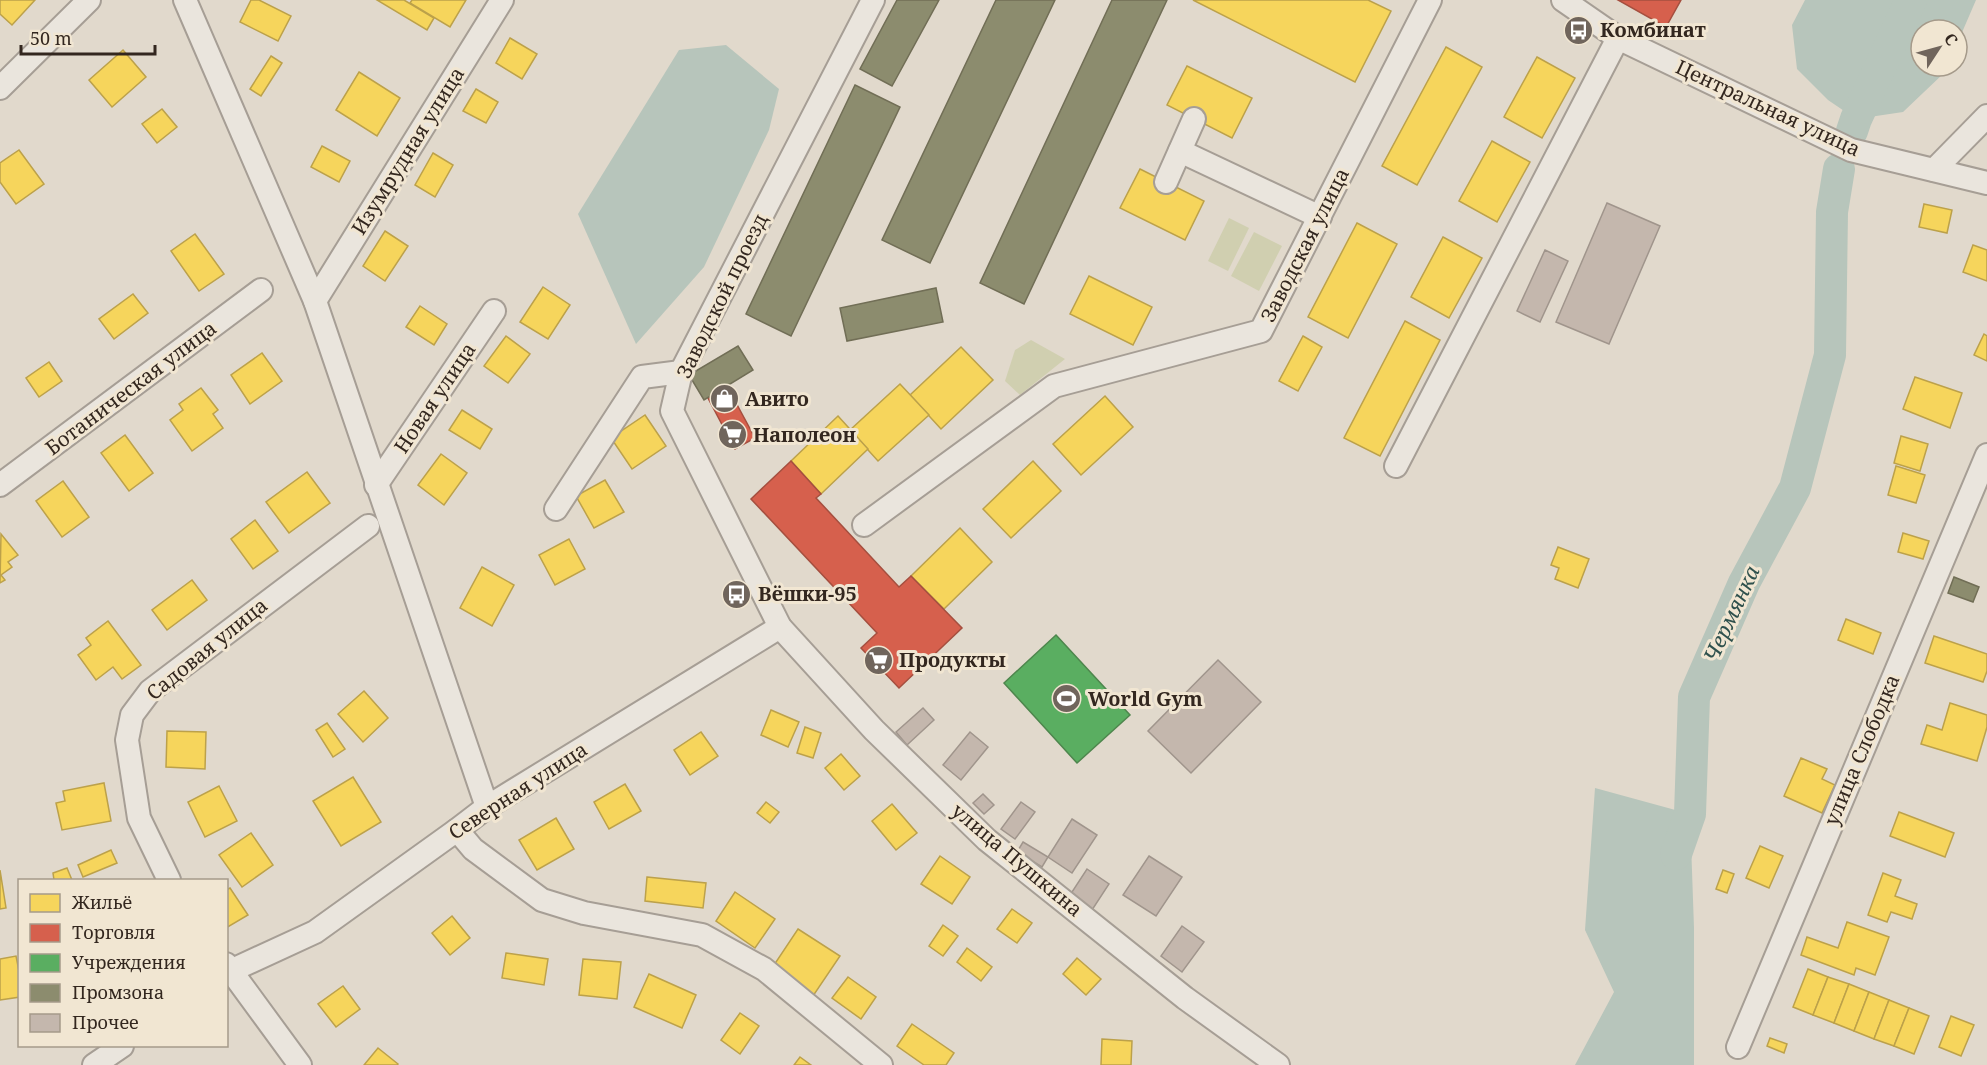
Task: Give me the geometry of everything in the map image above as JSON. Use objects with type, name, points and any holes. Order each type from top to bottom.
[{"type":"street","points":[[0,88],[89,0]]},
{"type":"street","points":[[184,0],[315,301],[487,807]]},
{"type":"street","name":"Изумрудная улица","points":[[315,301],[502,0]]},
{"type":"street","name":"Заводской проезд","points":[[780,627],[672,411],[681,372],[873,0]]},
{"type":"street","name":"Заводская улица","points":[[864,525],[1054,386],[1261,331],[1430,0]]},
{"type":"street","name":"Центральная улица","points":[[1563,0],[1618,38],[1851,150],[1987,183]]},
{"type":"street","points":[[1396,466],[1618,38]]},
{"type":"street","points":[[1934,170],[1987,116]]},
{"type":"street","points":[[1166,182],[1194,119]]},
{"type":"street","points":[[1180,151],[1320,217]]},
{"type":"street","name":"Ботаническая улица","points":[[0,485],[261,290]]},
{"type":"street","name":"Новая улица","points":[[376,485],[494,311]]},
{"type":"street","points":[[556,509],[642,377],[681,372]]},
{"type":"street","name":"улица Слободка","points":[[1738,1047],[1987,454]]},
{"type":"street","name":"Садовая улица","points":[[169,879],[139,818],[127,740],[132,715],[150,691],[368,526]]},
{"type":"street","name":"Северная улица","points":[[228,969],[315,932],[487,807],[780,627]]},
{"type":"street","name":"улица Пушкина","points":[[780,627],[874,730],[987,840],[1185,998],[1278,1065]]},
{"type":"street","points":[[458,830],[473,849],[542,900],[584,913],[702,934],[764,969],[881,1065]]},
{"type":"street","points":[[228,969],[300,1065]]},
{"type":"street","points":[[94,1065],[121,1047]]},
{"type":"green space","points":[[1229,218],[1249,228],[1228,271],[1208,261]]},
{"type":"green space","points":[[1254,232],[1282,246],[1259,291],[1231,276]]},
{"type":"green space","points":[[1031,340],[1065,359],[1020,395],[1005,381],[1015,350]]},
{"type":"shaded area","points":[[1805,0],[1976,0],[1968,18],[1909,18],[1909,78],[1939,78],[1903,112],[1856,119],[1828,100],[1797,69],[1792,25]]},
{"type":"shaded area","points":[[726,45],[779,89],[769,130],[704,267],[636,344],[578,214],[679,50]]},
{"type":"shaded area","points":[[1595,788],[1690,814],[1694,928],[1694,1065],[1575,1065],[1614,992],[1585,930]]},
{"type":"building: Жильё","points":[[0,0],[35,0],[12,25],[0,14]]},
{"type":"building: Жильё","points":[[251,0],[259,0],[291,16],[278,41],[240,22]]},
{"type":"building: Жильё","points":[[377,0],[404,0],[434,18],[427,30]]},
{"type":"building: Жильё","points":[[412,0],[466,0],[450,27],[410,3]]},
{"type":"building: Жильё","points":[[1193,0],[1368,0],[1391,11],[1355,82]]},
{"type":"building: Жильё","points":[[510,38],[537,54],[522,79],[496,63]]},
{"type":"building: Жильё","points":[[1446,47],[1482,67],[1417,185],[1382,166]]},
{"type":"building: Жильё","points":[[123,50],[146,77],[112,107],[89,80]]},
{"type":"building: Жильё","points":[[271,56],[282,63],[261,96],[250,89]]},
{"type":"building: Жильё","points":[[1537,57],[1575,78],[1542,138],[1504,117]]},
{"type":"building: Жильё","points":[[1187,66],[1252,98],[1232,138],[1167,105]]},
{"type":"building: Жильё","points":[[359,72],[400,98],[377,136],[336,110]]},
{"type":"building: Жильё","points":[[476,89],[498,102],[486,123],[463,111]]},
{"type":"building: Жильё","points":[[162,109],[177,127],[157,143],[142,124]]},
{"type":"building: Жильё","points":[[1492,141],[1530,162],[1497,222],[1459,201]]},
{"type":"building: Жильё","points":[[322,146],[350,161],[339,182],[311,167]]},
{"type":"building: Жильё","points":[[19,150],[44,184],[16,204],[0,182],[0,163]]},
{"type":"building: Жильё","points":[[433,153],[453,165],[435,197],[415,185]]},
{"type":"building: Жильё","points":[[1140,169],[1204,201],[1185,240],[1120,208]]},
{"type":"building: Жильё","points":[[1924,204],[1952,210],[1947,233],[1919,227]]},
{"type":"building: Жильё","points":[[1357,223],[1397,244],[1348,338],[1308,317]]},
{"type":"building: Жильё","points":[[385,231],[408,246],[385,281],[363,266]]},
{"type":"building: Жильё","points":[[195,234],[224,274],[199,291],[171,251]]},
{"type":"building: Жильё","points":[[1443,237],[1482,258],[1449,318],[1411,297]]},
{"type":"building: Жильё","points":[[1973,245],[1987,250],[1987,281],[1963,272]]},
{"type":"building: Жильё","points":[[1089,276],[1152,307],[1133,345],[1070,314]]},
{"type":"building: Жильё","points":[[543,287],[570,305],[548,339],[520,322]]},
{"type":"building: Жильё","points":[[133,294],[148,313],[114,339],[99,319]]},
{"type":"building: Жильё","points":[[420,306],[447,324],[434,345],[406,327]]},
{"type":"building: Жильё","points":[[1405,321],[1440,340],[1380,456],[1344,438]]},
{"type":"building: Жильё","points":[[1984,334],[1987,336],[1987,361],[1974,355]]},
{"type":"building: Жильё","points":[[506,336],[530,354],[508,383],[484,366]]},
{"type":"building: Жильё","points":[[1303,336],[1322,347],[1298,391],[1279,381]]},
{"type":"building: Жильё","points":[[961,347],[993,380],[941,429],[910,395]]},
{"type":"building: Жильё","points":[[262,353],[282,381],[250,404],[231,375]]},
{"type":"building: Жильё","points":[[49,362],[62,381],[39,397],[26,378]]},
{"type":"building: Жильё","points":[[1915,377],[1962,393],[1950,428],[1903,409]]},
{"type":"building: Жильё","points":[[900,384],[929,415],[878,461],[850,430]]},
{"type":"building: Жильё","points":[[201,388],[218,410],[213,414],[223,428],[192,451],[170,420],[183,410],[179,404]]},
{"type":"building: Жильё","points":[[1105,396],[1133,427],[1081,475],[1053,444]]},
{"type":"building: Жильё","points":[[462,410],[492,429],[480,449],[449,430]]},
{"type":"building: Жильё","points":[[645,415],[666,446],[632,469],[611,438]]},
{"type":"building: Жильё","points":[[838,416],[868,449],[821,494],[791,461]]},
{"type":"building: Жильё","points":[[125,435],[153,473],[129,491],[101,453]]},
{"type":"building: Жильё","points":[[1901,436],[1928,444],[1920,471],[1894,463]]},
{"type":"building: Жильё","points":[[441,454],[467,473],[444,505],[418,485]]},
{"type":"building: Жильё","points":[[1033,461],[1061,491],[1011,538],[983,509]]},
{"type":"building: Жильё","points":[[1896,466],[1925,475],[1916,503],[1888,495]]},
{"type":"building: Жильё","points":[[307,472],[330,503],[289,533],[266,502]]},
{"type":"building: Жильё","points":[[605,480],[624,512],[594,528],[576,496]]},
{"type":"building: Жильё","points":[[63,481],[89,517],[62,537],[36,501]]},
{"type":"building: Жильё","points":[[255,520],[278,551],[253,569],[231,539]]},
{"type":"building: Жильё","points":[[960,528],[992,562],[944,609],[911,576]]},
{"type":"building: Жильё","points":[[1903,533],[1929,541],[1923,559],[1898,552]]},
{"type":"building: Жильё","points":[[1,534],[18,555],[8,562],[12,567],[1,575],[5,580],[0,583]]},
{"type":"building: Жильё","points":[[569,539],[585,569],[555,585],[539,555]]},
{"type":"building: Жильё","points":[[1558,547],[1589,559],[1578,588],[1555,579],[1559,568],[1551,565]]},
{"type":"building: Жильё","points":[[482,567],[514,585],[492,626],[460,608]]},
{"type":"building: Жильё","points":[[192,580],[207,600],[167,630],[152,610]]},
{"type":"building: Жильё","points":[[1846,619],[1881,633],[1873,654],[1838,640]]},
{"type":"building: Жильё","points":[[108,621],[141,665],[122,679],[113,667],[96,680],[78,655],[91,645],[86,638]]},
{"type":"building: Жильё","points":[[1934,636],[1987,654],[1987,671],[1983,682],[1925,663]]},
{"type":"building: Жильё","points":[[364,691],[388,718],[363,742],[338,714]]},
{"type":"building: Жильё","points":[[1950,703],[1987,715],[1987,727],[1977,761],[1921,744],[1927,725],[1942,730]]},
{"type":"building: Жильё","points":[[771,710],[799,722],[788,747],[761,735]]},
{"type":"building: Жильё","points":[[327,723],[345,749],[333,757],[316,730]]},
{"type":"building: Жильё","points":[[805,727],[821,733],[813,758],[797,753]]},
{"type":"building: Жильё","points":[[167,731],[206,732],[205,769],[166,767]]},
{"type":"building: Жильё","points":[[701,732],[718,756],[690,775],[674,750]]},
{"type":"building: Жильё","points":[[841,754],[860,776],[844,790],[825,768]]},
{"type":"building: Жильё","points":[[1801,758],[1827,769],[1822,779],[1835,785],[1822,813],[1784,796]]},
{"type":"building: Жильё","points":[[353,777],[381,822],[341,846],[313,801]]},
{"type":"building: Жильё","points":[[104,783],[111,821],[62,830],[56,803],[65,801],[63,791]]},
{"type":"building: Жильё","points":[[625,784],[641,811],[609,829],[594,802]]},
{"type":"building: Жильё","points":[[219,786],[237,821],[205,837],[188,802]]},
{"type":"building: Жильё","points":[[766,802],[779,812],[770,823],[757,813]]},
{"type":"building: Жильё","points":[[892,804],[917,833],[896,850],[872,821]]},
{"type":"building: Жильё","points":[[1899,812],[1954,833],[1945,857],[1890,836]]},
{"type":"building: Жильё","points":[[556,818],[574,849],[537,870],[519,840]]},
{"type":"building: Жильё","points":[[251,833],[273,865],[242,887],[219,855]]},
{"type":"building: Жильё","points":[[1760,846],[1783,856],[1769,888],[1746,878]]},
{"type":"building: Жильё","points":[[111,850],[117,863],[83,877],[78,865]]},
{"type":"building: Жильё","points":[[940,856],[970,877],[952,904],[921,884]]},
{"type":"building: Жильё","points":[[67,868],[72,879],[54,879],[53,873]]},
{"type":"building: Жильё","points":[[0,870],[6,908],[0,909]]},
{"type":"building: Жильё","points":[[1723,870],[1734,874],[1727,893],[1716,889]]},
{"type":"building: Жильё","points":[[1883,873],[1901,880],[1895,896],[1917,904],[1912,919],[1891,912],[1887,922],[1868,915]]},
{"type":"building: Жильё","points":[[647,877],[706,883],[703,908],[645,901]]},
{"type":"building: Жильё","points":[[230,888],[248,915],[228,927],[228,889]]},
{"type":"building: Жильё","points":[[735,892],[775,919],[755,948],[716,921]]},
{"type":"building: Жильё","points":[[1012,909],[1032,923],[1017,943],[997,929]]},
{"type":"building: Жильё","points":[[452,916],[470,938],[450,955],[432,933]]},
{"type":"building: Жильё","points":[[1847,922],[1889,937],[1875,975],[1856,968],[1854,975],[1801,955],[1807,937],[1838,948]]},
{"type":"building: Жильё","points":[[943,925],[958,936],[943,956],[929,946]]},
{"type":"building: Жильё","points":[[798,929],[840,956],[813,996],[772,968]]},
{"type":"building: Жильё","points":[[967,948],[992,967],[981,981],[957,962]]},
{"type":"building: Жильё","points":[[506,953],[548,959],[544,985],[502,978]]},
{"type":"building: Жильё","points":[[16,956],[18,997],[0,1000],[0,959]]},
{"type":"building: Жильё","points":[[1077,958],[1101,979],[1086,995],[1063,974]]},
{"type":"building: Жильё","points":[[583,959],[621,962],[617,999],[579,995]]},
{"type":"building: Жильё","points":[[1808,969],[1828,977],[1813,1015],[1793,1007]]},
{"type":"building: Жильё","points":[[649,974],[696,995],[682,1028],[634,1007]]},
{"type":"building: Жильё","points":[[848,977],[876,997],[861,1019],[832,998]]},
{"type":"building: Жильё","points":[[1828,977],[1849,984],[1834,1023],[1813,1015]]},
{"type":"building: Жильё","points":[[1849,984],[1869,992],[1854,1031],[1834,1023]]},
{"type":"building: Жильё","points":[[343,986],[360,1009],[336,1027],[318,1004]]},
{"type":"building: Жильё","points":[[1869,992],[1889,1000],[1874,1039],[1854,1031]]},
{"type":"building: Жильё","points":[[1889,1000],[1909,1008],[1894,1046],[1874,1039]]},
{"type":"building: Жильё","points":[[1909,1008],[1929,1016],[1914,1054],[1894,1046]]},
{"type":"building: Жильё","points":[[740,1013],[759,1026],[740,1054],[721,1040]]},
{"type":"building: Жильё","points":[[1951,1016],[1974,1025],[1961,1056],[1939,1047]]},
{"type":"building: Жильё","points":[[912,1024],[954,1053],[946,1065],[924,1065],[897,1046]]},
{"type":"building: Жильё","points":[[1770,1038],[1787,1044],[1784,1053],[1767,1046]]},
{"type":"building: Жильё","points":[[1102,1039],[1132,1041],[1131,1065],[1101,1065]]},
{"type":"building: Жильё","points":[[378,1048],[398,1064],[364,1065]]},
{"type":"building: Жильё","points":[[800,1057],[811,1065],[794,1065]]},
{"type":"building: Торговля","points":[[1618,0],[1681,0],[1666,27]]},
{"type":"building: Торговля","points":[[728,388],[755,438],[735,449],[708,398]]},
{"type":"building: Торговля","points":[[791,461],[821,494],[816,498],[899,587],[911,576],[962,628],[899,688],[861,648],[877,633],[751,499]]},
{"type":"building: Учреждения","name":"World Gym","points":[[1056,635],[1130,715],[1077,763],[1004,683]]},
{"type":"building: Промзона","points":[[897,0],[939,0],[892,86],[860,69]]},
{"type":"building: Промзона","points":[[996,0],[1055,0],[930,263],[882,240]]},
{"type":"building: Промзона","points":[[1112,0],[1167,0],[1024,304],[980,283]]},
{"type":"building: Промзона","points":[[855,85],[900,107],[791,336],[746,314]]},
{"type":"building: Промзона","points":[[936,288],[943,322],[847,341],[840,308]]},
{"type":"building: Промзона","points":[[738,346],[753,370],[704,400],[689,375]]},
{"type":"building: Промзона","points":[[1954,577],[1979,587],[1973,602],[1948,593]]},
{"type":"building: Прочее","points":[[1607,203],[1660,226],[1609,344],[1556,322]]},
{"type":"building: Прочее","points":[[1545,250],[1568,261],[1540,322],[1517,311]]},
{"type":"building: Прочее","points":[[1218,660],[1261,702],[1191,773],[1148,731]]},
{"type":"building: Прочее","points":[[923,708],[934,720],[907,745],[896,732]]},
{"type":"building: Прочее","points":[[970,732],[988,747],[961,780],[943,765]]},
{"type":"building: Прочее","points":[[983,794],[994,805],[984,814],[973,803]]},
{"type":"building: Прочее","points":[[1021,802],[1035,812],[1015,839],[1001,829]]},
{"type":"building: Прочее","points":[[1072,819],[1097,835],[1072,873],[1048,857]]},
{"type":"building: Прочее","points":[[1023,842],[1048,857],[1042,867],[1017,852]]},
{"type":"building: Прочее","points":[[1149,856],[1182,877],[1156,916],[1123,895]]},
{"type":"building: Прочее","points":[[1087,869],[1109,884],[1092,910],[1070,895]]},
{"type":"building: Прочее","points":[[1182,926],[1204,942],[1182,972],[1161,956]]},
{"type":"waterway","name":"Чермянка","points":[[1852,131],[1911,0]]},
{"type":"waterway","name":"Чермянка","points":[[1676,854],[1690,814],[1694,697],[1744,583],[1795,488],[1830,355],[1832,212],[1839,169]]},
{"type":"place","name":"Комбинат","points":[[1579,30]]},
{"type":"place","name":"Авито","points":[[724,399]]},
{"type":"place","name":"Наполеон","points":[[732,435]]},
{"type":"place","name":"Вёшки-95","points":[[737,594]]},
{"type":"place","name":"Продукты","points":[[878,660]]},
{"type":"place","name":"World Gym","points":[[1067,699]]}]
